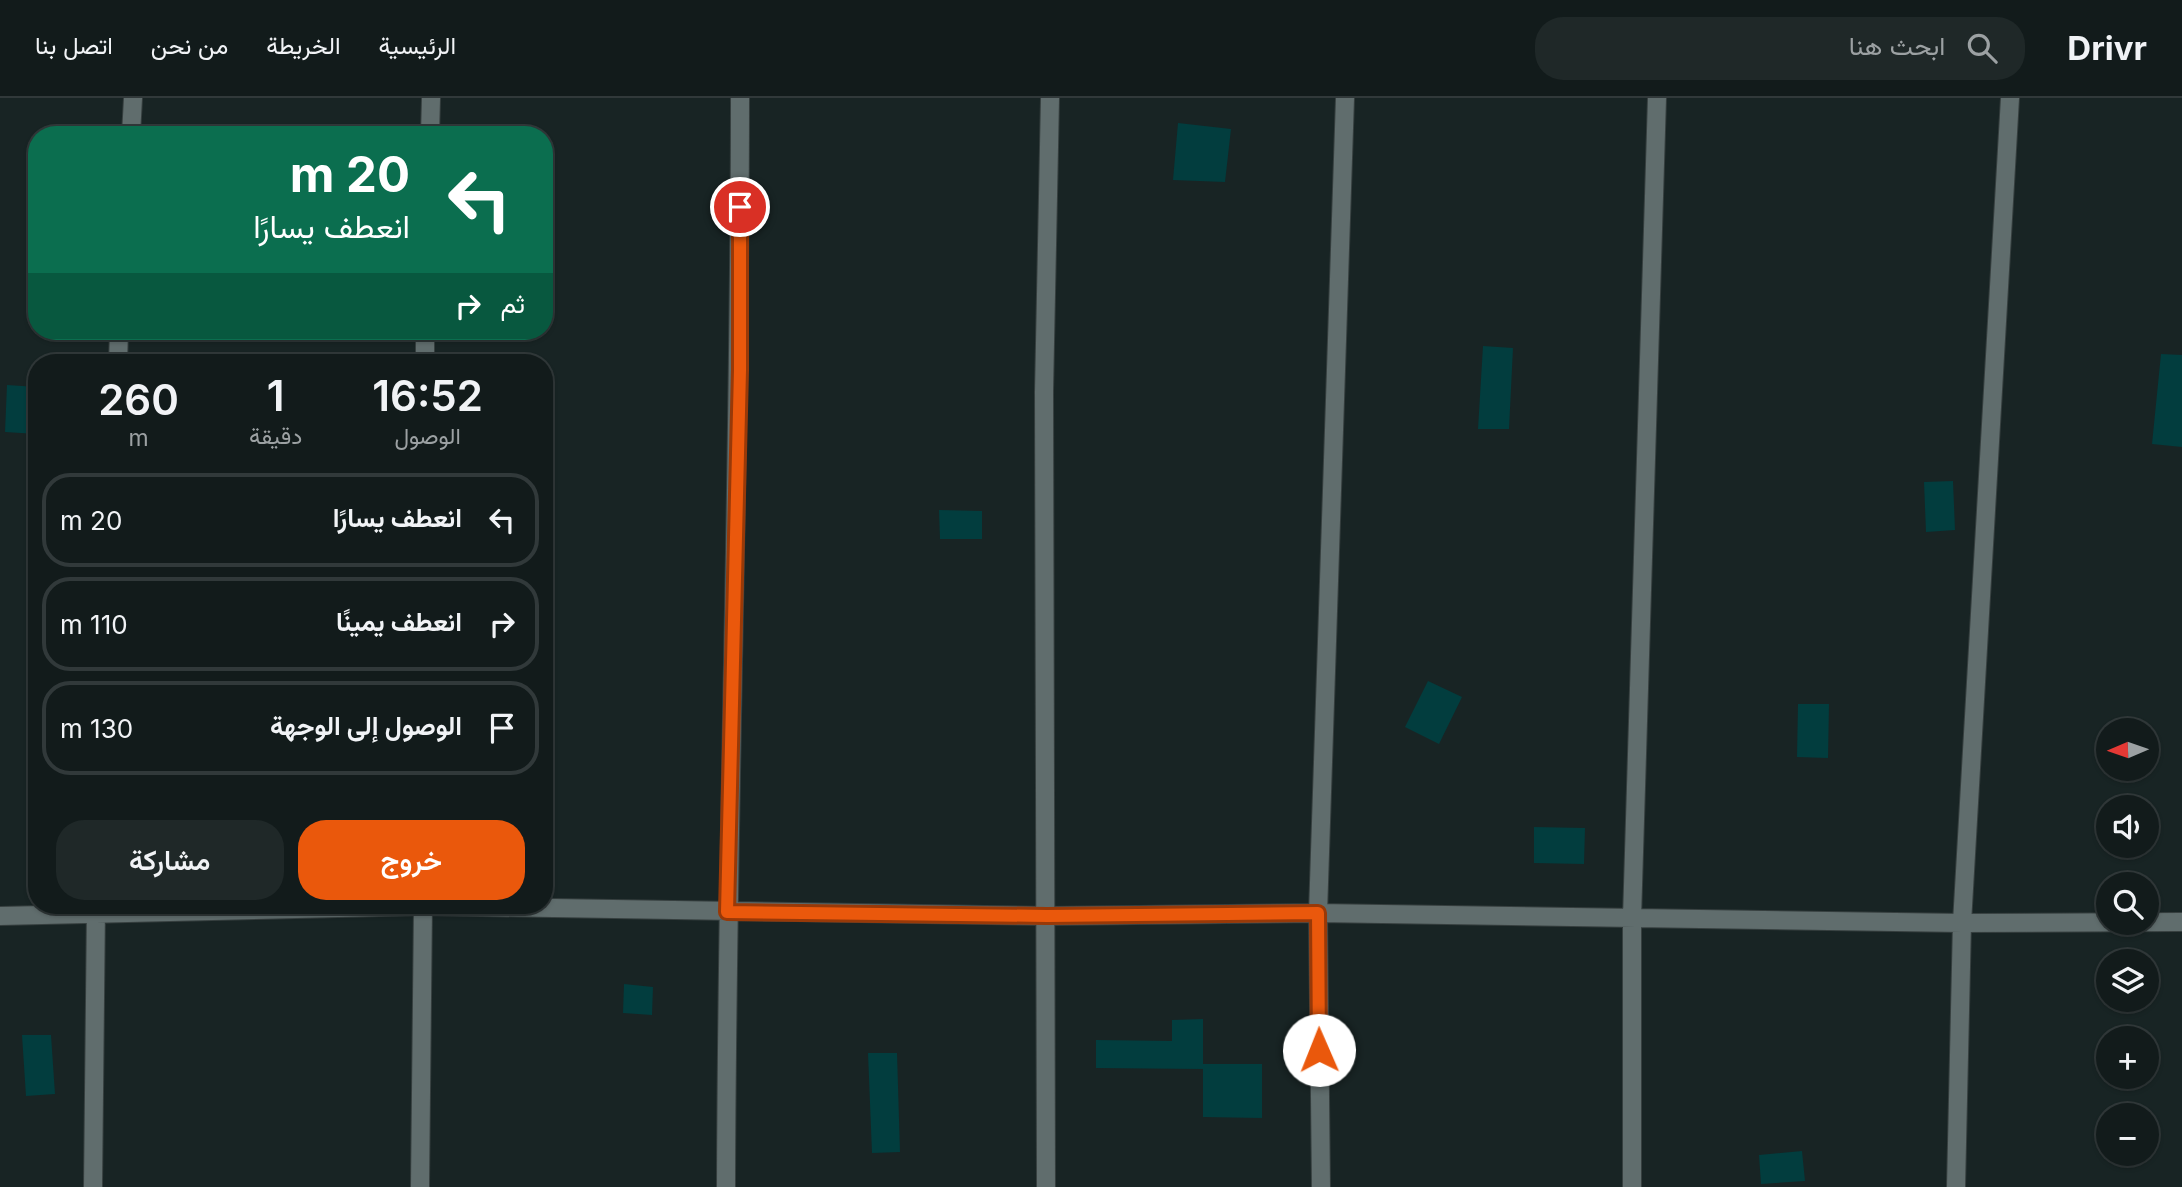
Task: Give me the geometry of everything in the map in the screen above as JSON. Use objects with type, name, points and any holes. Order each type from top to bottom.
[{"type":"street","points":[[131,126],[133,98]]},
{"type":"street","points":[[430,126],[431,98]]},
{"type":"street","points":[[726,1187],[727,912],[740,384],[740,98]]},
{"type":"street","points":[[1046,1187],[1044,392],[1050,98]]},
{"type":"street","points":[[1321,1187],[1318,913],[1345,98]]},
{"type":"street","points":[[1632,1187],[1632,918],[1657,98]]},
{"type":"street","points":[[1956,1187],[1962,923],[2010,98]]},
{"type":"street","points":[[553,908],[1047,916],[1318,913],[1962,923],[2182,922]]},
{"type":"street","points":[[0,916],[32,914]]},
{"type":"street","points":[[93,1187],[96,914]]},
{"type":"street","points":[[419,1187],[423,914]]},
{"type":"building","points":[[1178,123],[1231,129],[1225,182],[1173,180]]},
{"type":"building","points":[[1483,346],[1513,348],[1509,429],[1478,429]]},
{"type":"building","points":[[2161,354],[2182,355],[2182,447],[2152,444]]},
{"type":"building","points":[[7,385],[28,386],[28,433],[5,432]]},
{"type":"building","points":[[1953,481],[1955,530],[1926,532],[1924,482]]},
{"type":"building","points":[[939,510],[982,511],[982,539],[940,539]]},
{"type":"building","points":[[1428,681],[1462,697],[1439,744],[1405,727]]},
{"type":"building","points":[[1798,704],[1829,704],[1828,758],[1797,757]]},
{"type":"building","points":[[1534,827],[1585,828],[1584,864],[1534,863]]},
{"type":"building","points":[[624,984],[653,987],[652,1015],[623,1013]]},
{"type":"building","points":[[1203,1019],[1203,1064],[1262,1064],[1262,1118],[1203,1117],[1203,1069],[1096,1068],[1096,1040],[1172,1041],[1172,1020]]},
{"type":"building","points":[[22,1035],[51,1035],[55,1094],[26,1096]]},
{"type":"building","points":[[868,1053],[897,1053],[900,1152],[872,1153]]},
{"type":"building","points":[[1802,1151],[1805,1181],[1761,1184],[1759,1155]]},
{"type":"route","points":[[740,207],[740,370],[727,912],[1047,916],[1318,913],[1319,1050]]}]
